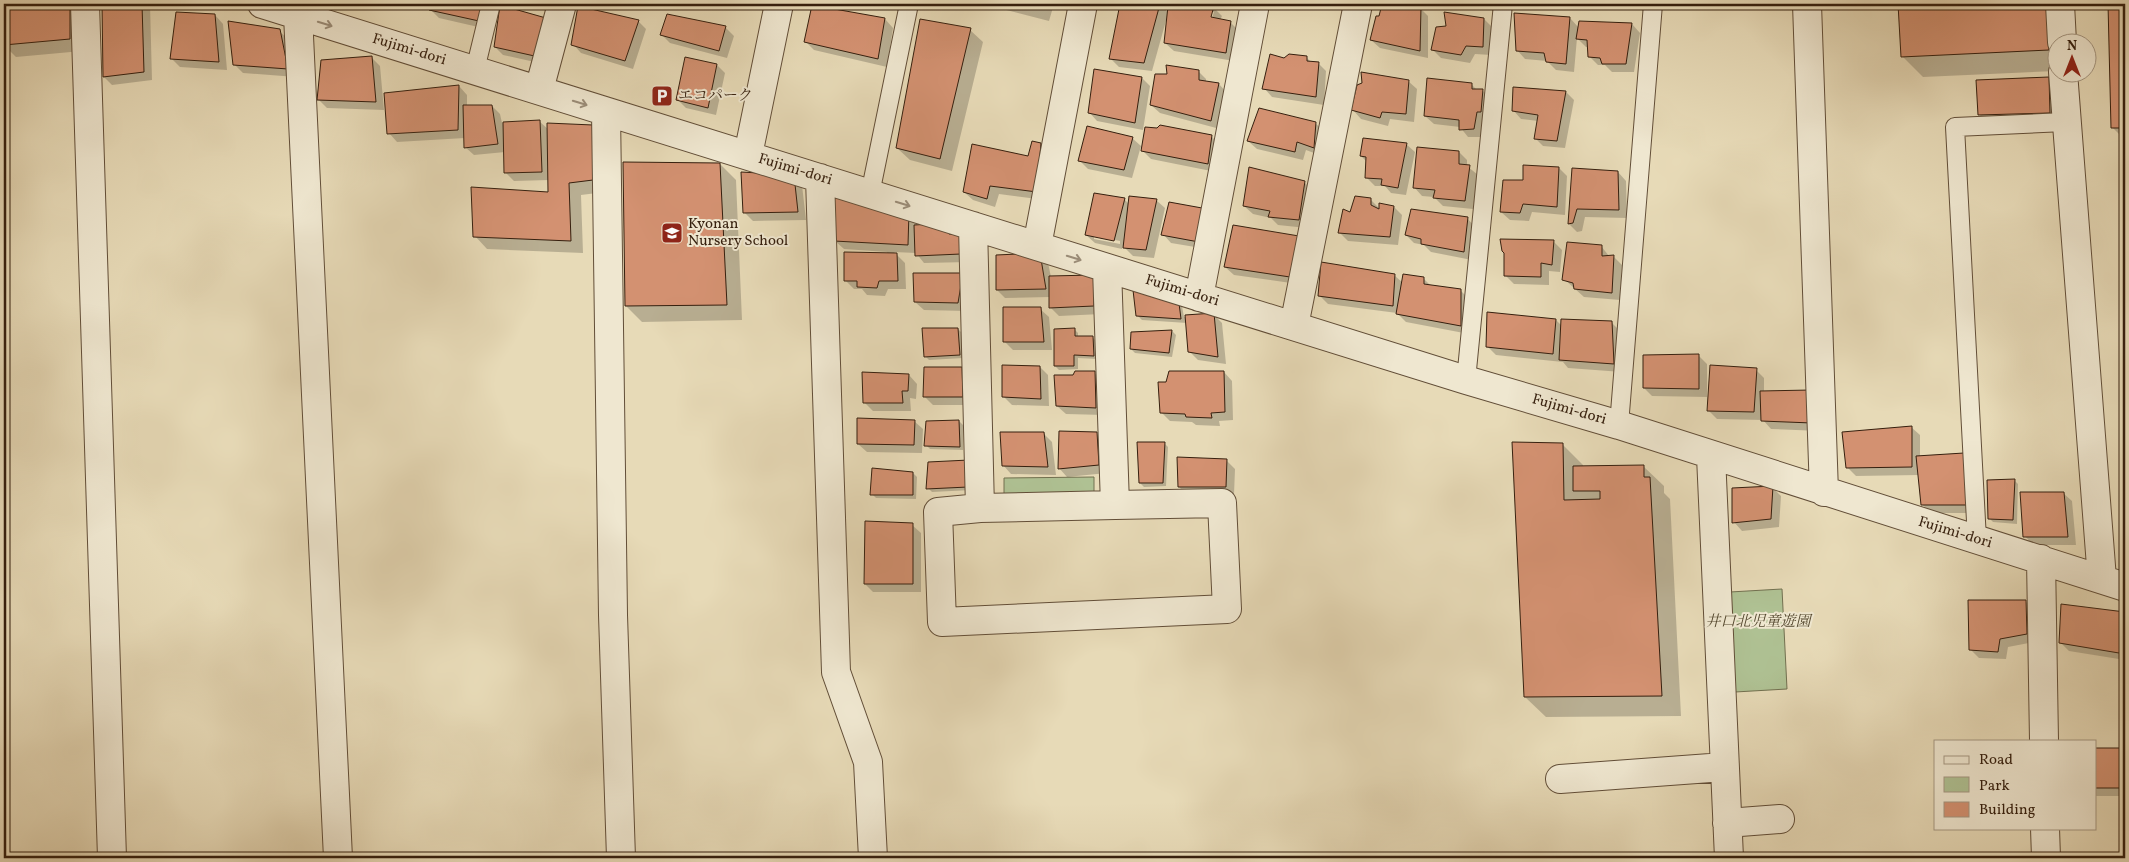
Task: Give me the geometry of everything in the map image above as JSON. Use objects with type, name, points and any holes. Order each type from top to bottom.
[{"type":"street","points":[[85,4],[112,858]]},
{"type":"street","name":"Fujimi-dori","points":[[262,4],[1466,380],[1619,425],[1711,456],[2114,583]]},
{"type":"street","points":[[538,90],[562,4]]},
{"type":"street","points":[[748,156],[779,4]]},
{"type":"street","points":[[1036,246],[1083,4]]},
{"type":"street","points":[[1199,297],[1255,4]]},
{"type":"street","points":[[1294,326],[1358,4]]},
{"type":"street","points":[[1807,4],[1824,492]]},
{"type":"street","points":[[2060,4],[2061,32]]},
{"type":"street","points":[[298,15],[338,858]]},
{"type":"street","points":[[2063,82],[2065,122],[2114,583]]},
{"type":"street","points":[[606,112],[613,614],[621,858]]},
{"type":"street","points":[[820,178],[836,672],[868,762],[873,858]]},
{"type":"street","points":[[974,226],[980,508]]},
{"type":"street","points":[[1107,268],[1115,506]]},
{"type":"street","points":[[1711,456],[1729,858]]},
{"type":"street","points":[[1222,503],[1227,609],[942,622],[938,512],[980,508],[1222,503]]},
{"type":"street","points":[[2041,560],[2044,740]]},
{"type":"street","points":[[1560,779],[1724,767]]},
{"type":"street","points":[[1727,823],[1780,819]]},
{"type":"street","points":[[2045,830],[2046,858]]},
{"type":"lane","points":[[475,70],[491,4]]},
{"type":"lane","points":[[870,194],[909,4]]},
{"type":"lane","points":[[1466,380],[1503,4]]},
{"type":"lane","points":[[1619,425],[1653,4]]},
{"type":"lane","points":[[1977,540],[1955,127],[2065,122]]},
{"type":"green space","points":[[1094,477],[1094,494],[1004,495],[1004,478]]},
{"type":"green space","name":"井口北児童遊園","points":[[1782,589],[1787,689],[1735,692],[1730,592]]},
{"type":"building","points":[[4,4],[70,4],[70,39],[4,45]]},
{"type":"building","points":[[102,4],[142,4],[144,72],[103,77]]},
{"type":"building","points":[[430,4],[482,4],[479,21],[429,10]]},
{"type":"building","points":[[1015,4],[1038,4],[1037,9]]},
{"type":"building","points":[[1120,4],[1160,4],[1144,63],[1109,59]]},
{"type":"building","points":[[1180,4],[1214,6],[1211,17],[1231,21],[1226,53],[1164,43],[1168,6],[1180,8]]},
{"type":"building","points":[[1382,4],[1406,4],[1421,7],[1420,51],[1370,40],[1376,16],[1379,16]]},
{"type":"building","points":[[1898,4],[2047,4],[2048,32],[2046,32],[2046,50],[1901,57]]},
{"type":"building","points":[[2108,4],[2125,4],[2125,128],[2111,128]]},
{"type":"building","points":[[500,5],[546,18],[539,57],[494,47]]},
{"type":"building","points":[[812,5],[885,18],[878,59],[804,42]]},
{"type":"building","points":[[578,6],[639,20],[625,61],[571,45]]},
{"type":"building","points":[[176,12],[215,14],[219,62],[170,59]]},
{"type":"building","points":[[1444,12],[1484,18],[1483,47],[1466,46],[1461,55],[1431,50],[1436,27],[1446,26]]},
{"type":"building","points":[[1514,13],[1570,17],[1566,64],[1546,62],[1544,53],[1516,51]]},
{"type":"building","points":[[667,14],[726,26],[719,51],[660,35]]},
{"type":"building","points":[[920,19],[971,28],[940,159],[896,148]]},
{"type":"building","points":[[228,21],[280,29],[288,69],[233,65]]},
{"type":"building","points":[[1579,21],[1632,23],[1626,64],[1602,64],[1600,58],[1588,57],[1587,40],[1576,39]]},
{"type":"building","points":[[1270,54],[1284,58],[1289,54],[1307,56],[1307,61],[1319,62],[1316,97],[1262,89]]},
{"type":"building","points":[[372,56],[376,102],[317,100],[321,60]]},
{"type":"building","points":[[685,57],[717,64],[708,108],[676,100]]},
{"type":"building","points":[[1166,65],[1199,70],[1199,80],[1219,83],[1211,121],[1150,105],[1155,74],[1167,74]]},
{"type":"building","points":[[1094,69],[1142,77],[1135,123],[1088,113]]},
{"type":"building","points":[[1361,72],[1409,80],[1406,114],[1382,112],[1380,118],[1351,110],[1357,85],[1362,83]]},
{"type":"building","points":[[2046,77],[2046,82],[2049,82],[2050,113],[1978,115],[1976,80]]},
{"type":"building","points":[[1427,78],[1472,83],[1472,89],[1483,89],[1481,112],[1477,112],[1474,129],[1459,130],[1459,120],[1424,116]]},
{"type":"building","points":[[459,85],[458,130],[387,134],[384,93]]},
{"type":"building","points":[[1513,87],[1566,91],[1557,141],[1534,139],[1538,115],[1512,111]]},
{"type":"building","points":[[463,105],[492,105],[498,144],[464,148]]},
{"type":"building","points":[[1259,108],[1316,122],[1314,148],[1297,142],[1295,152],[1247,141]]},
{"type":"building","points":[[540,120],[542,172],[504,173],[503,122]]},
{"type":"building","points":[[547,123],[593,125],[593,180],[569,183],[571,241],[473,237],[471,187],[548,192]]},
{"type":"building","points":[[1160,125],[1212,135],[1208,164],[1141,151],[1145,127],[1157,128]]},
{"type":"building","points":[[1087,126],[1133,137],[1124,170],[1078,161]]},
{"type":"building","points":[[2121,136],[2125,136],[2125,228]]},
{"type":"building","points":[[1363,138],[1407,143],[1398,188],[1381,185],[1382,179],[1365,178],[1366,157],[1360,156]]},
{"type":"building","points":[[1032,141],[1041,143],[1037,192],[990,186],[987,199],[963,192],[972,144],[1028,156]]},
{"type":"building","points":[[1417,147],[1459,151],[1459,164],[1470,165],[1465,201],[1433,198],[1435,190],[1413,188]]},
{"type":"building","points":[[623,162],[720,163],[727,305],[625,306]]},
{"type":"building","points":[[1523,165],[1559,167],[1557,207],[1523,204],[1520,213],[1500,212],[1503,180],[1523,180]]},
{"type":"building","points":[[1249,167],[1305,181],[1299,220],[1268,217],[1270,211],[1243,206]]},
{"type":"building","points":[[1572,168],[1618,171],[1619,210],[1577,209],[1573,223],[1568,224]]},
{"type":"building","points":[[741,172],[794,175],[798,212],[743,213]]},
{"type":"building","points":[[1094,193],[1125,198],[1114,241],[1085,235]]},
{"type":"building","points":[[834,195],[909,211],[908,245],[834,241]]},
{"type":"building","points":[[1129,196],[1157,199],[1146,250],[1123,248]]},
{"type":"building","points":[[1355,196],[1371,198],[1371,205],[1379,209],[1379,203],[1394,206],[1390,237],[1338,233],[1343,209],[1350,212]]},
{"type":"building","points":[[1169,202],[1202,208],[1199,242],[1161,235]]},
{"type":"building","points":[[1411,209],[1468,217],[1464,252],[1421,244],[1421,239],[1405,235]]},
{"type":"building","points":[[949,223],[949,234],[960,234],[961,254],[915,256],[914,225]]},
{"type":"building","points":[[1233,225],[1299,236],[1290,277],[1224,267]]},
{"type":"building","points":[[1500,239],[1554,240],[1552,265],[1541,263],[1541,277],[1504,276],[1504,253]]},
{"type":"building","points":[[1567,242],[1602,245],[1602,256],[1614,255],[1612,293],[1574,289],[1573,283],[1562,280]]},
{"type":"building","points":[[844,252],[897,253],[898,281],[879,281],[877,288],[857,287],[857,281],[844,281]]},
{"type":"building","points":[[1040,253],[1046,289],[996,290],[996,255]]},
{"type":"building","points":[[1321,262],[1395,274],[1393,306],[1318,296]]},
{"type":"building","points":[[913,273],[963,273],[958,303],[914,302]]},
{"type":"building","points":[[1403,274],[1424,277],[1424,284],[1461,289],[1461,326],[1396,314]]},
{"type":"building","points":[[1094,275],[1094,306],[1049,308],[1049,276]]},
{"type":"building","points":[[1133,290],[1178,295],[1181,319],[1136,316]]},
{"type":"building","points":[[1003,307],[1041,307],[1044,342],[1003,342]]},
{"type":"building","points":[[1487,312],[1556,319],[1553,354],[1486,347]]},
{"type":"building","points":[[1214,313],[1218,357],[1188,352],[1185,315]]},
{"type":"building","points":[[1561,319],[1612,321],[1614,364],[1559,360]]},
{"type":"building","points":[[922,328],[958,328],[960,355],[924,357]]},
{"type":"building","points":[[1075,328],[1075,336],[1093,336],[1094,356],[1074,355],[1074,366],[1054,366],[1054,329]]},
{"type":"building","points":[[1172,330],[1169,353],[1130,349],[1131,332]]},
{"type":"building","points":[[1699,354],[1699,389],[1643,388],[1643,355]]},
{"type":"building","points":[[1002,365],[1040,366],[1041,399],[1002,397]]},
{"type":"building","points":[[1710,365],[1757,368],[1754,412],[1707,411]]},
{"type":"building","points":[[924,367],[962,367],[963,397],[923,397]]},
{"type":"building","points":[[1075,371],[1095,371],[1096,408],[1056,406],[1054,375],[1073,375]]},
{"type":"building","points":[[1169,371],[1224,371],[1225,412],[1211,413],[1212,418],[1160,413],[1158,382],[1166,382]]},
{"type":"building","points":[[862,372],[909,374],[908,391],[902,391],[903,403],[863,403]]},
{"type":"building","points":[[1811,390],[1812,423],[1761,421],[1760,391]]},
{"type":"building","points":[[857,418],[915,420],[914,445],[857,444]]},
{"type":"building","points":[[959,420],[960,447],[924,446],[926,421]]},
{"type":"building","points":[[1912,426],[1912,467],[1846,468],[1842,432]]},
{"type":"building","points":[[1059,431],[1097,432],[1099,465],[1058,469]]},
{"type":"building","points":[[1000,432],[1044,432],[1048,467],[1002,466]]},
{"type":"building","points":[[1137,442],[1165,442],[1163,483],[1139,483]]},
{"type":"building","points":[[1512,442],[1563,443],[1564,500],[1600,499],[1600,491],[1573,491],[1573,466],[1644,465],[1644,477],[1650,477],[1662,696],[1524,697]]},
{"type":"building","points":[[1964,453],[1967,505],[1921,505],[1916,456]]},
{"type":"building","points":[[1177,457],[1227,459],[1226,487],[1178,487]]},
{"type":"building","points":[[969,460],[968,487],[926,489],[928,462]]},
{"type":"building","points":[[872,468],[913,472],[913,495],[870,495]]},
{"type":"building","points":[[2015,479],[2013,520],[1988,519],[1987,480]]},
{"type":"building","points":[[1773,486],[1771,519],[1732,523],[1732,488]]},
{"type":"building","points":[[2020,492],[2064,492],[2068,537],[2023,537]]},
{"type":"building","points":[[865,521],[913,523],[913,584],[864,584]]},
{"type":"building","points":[[1968,600],[2026,600],[2027,634],[2000,639],[1998,652],[1969,650]]},
{"type":"building","points":[[2061,604],[2125,612],[2125,654],[2059,643]]},
{"type":"building","points":[[2096,748],[2122,748],[2122,788],[2096,788]]},
{"type":"place","name":"エコパーク","points":[[662,96]]},
{"type":"place","name":"Kyonan Nursery School","points":[[672,233]]}]
